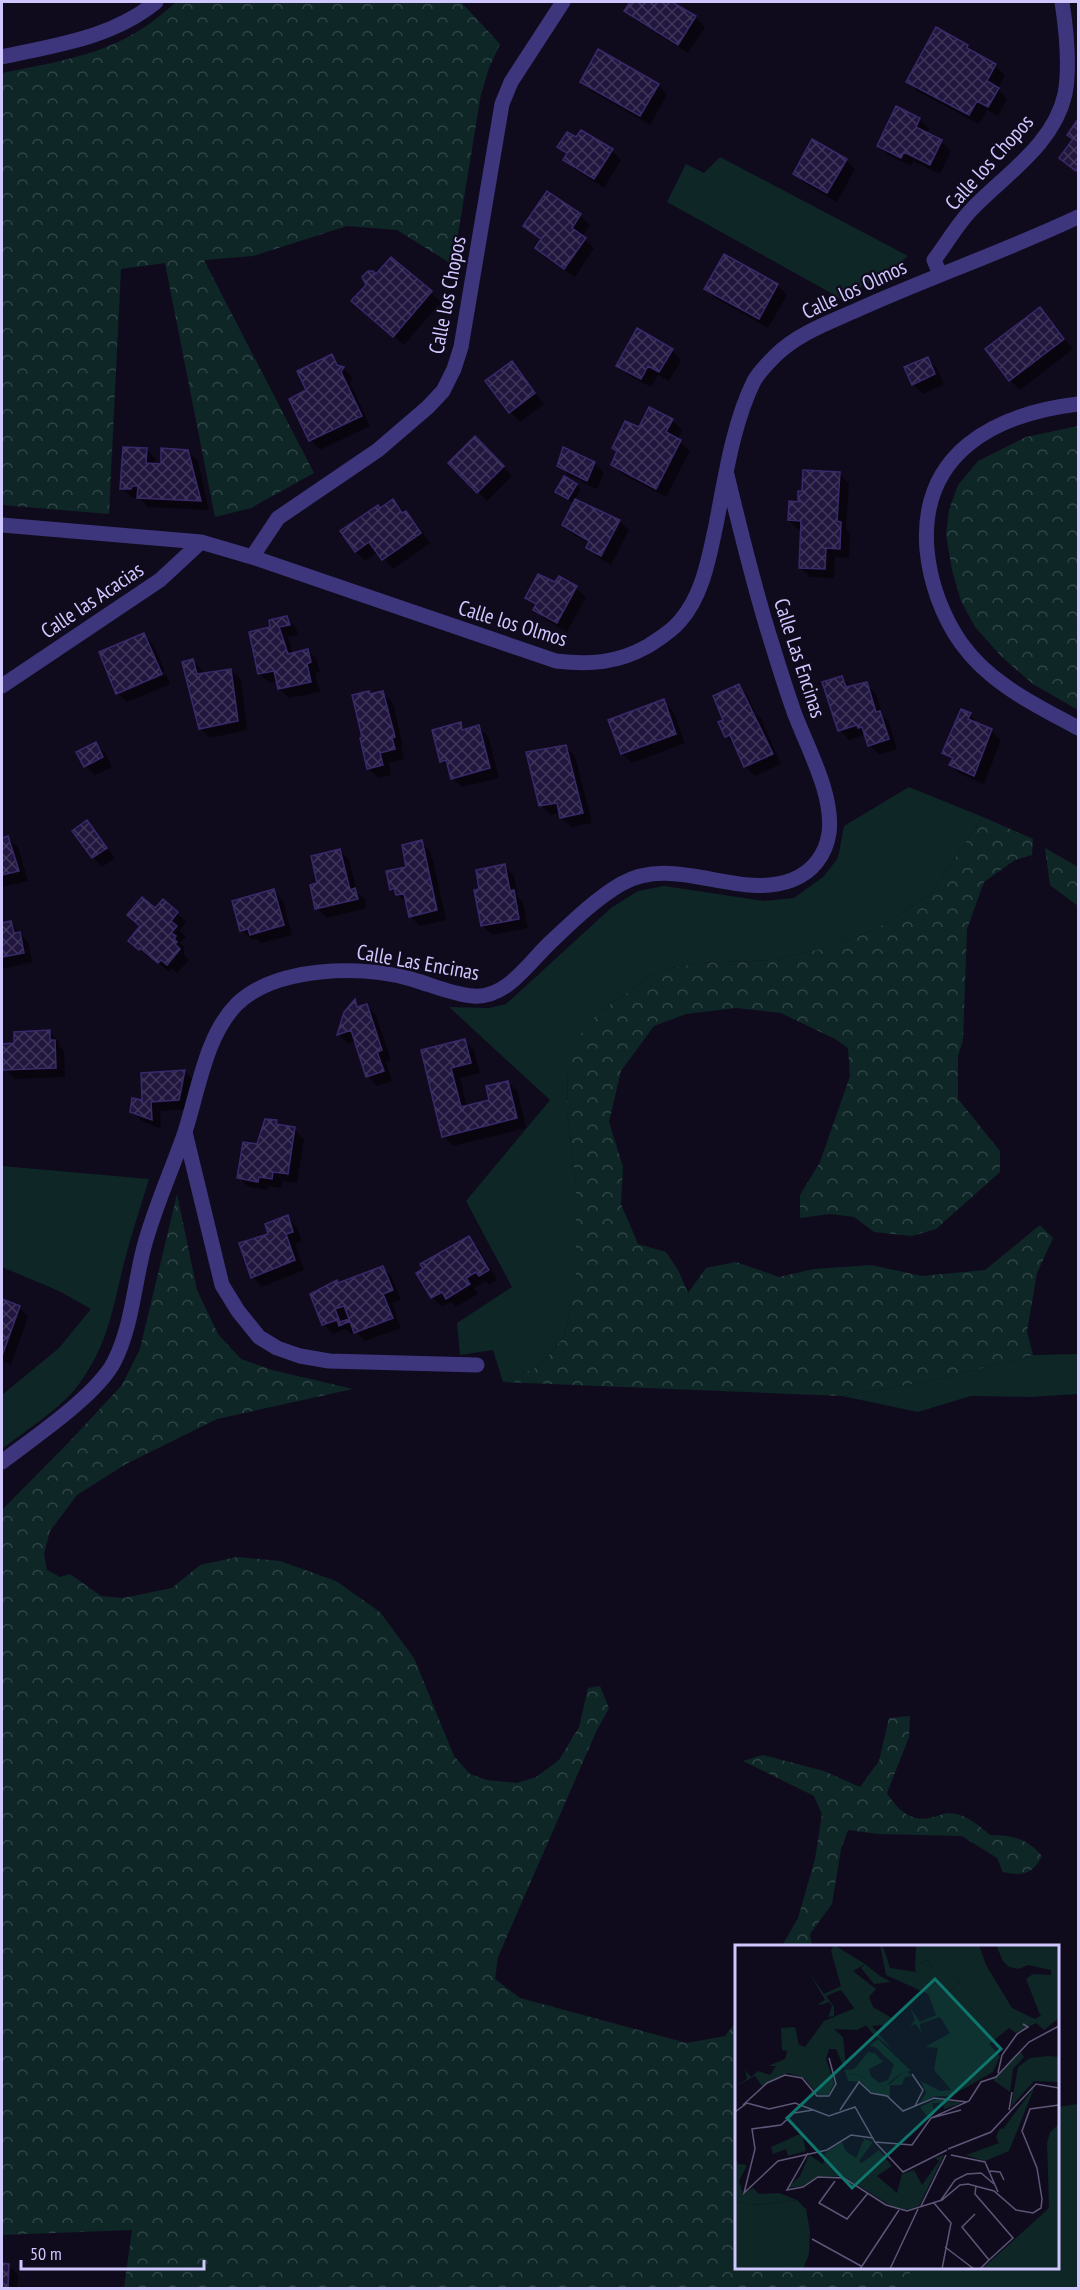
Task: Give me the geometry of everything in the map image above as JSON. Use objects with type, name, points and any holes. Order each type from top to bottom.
[{"type":"street","points":[[2,57],[88,38],[115,27],[156,2]]},
{"type":"street","name":"Calle los Chopos","points":[[252,557],[278,518],[378,450],[443,391],[454,369],[461,347],[502,104],[511,82],[563,2]]},
{"type":"street","name":"Calle los Chopos","points":[[940,274],[934,260],[971,209],[1024,160],[1042,140],[1057,116],[1065,94],[1066,75],[1062,2]]},
{"type":"street","name":"Calle los Olmos","points":[[2,525],[201,542],[252,557],[556,661],[584,664],[603,663],[623,658],[666,635],[682,620],[708,568],[742,410],[755,378],[773,357],[790,342],[819,327],[940,274],[1036,237],[1078,218]]},
{"type":"street","points":[[1078,404],[1050,407],[1020,417],[987,431],[962,450],[944,469],[936,485],[928,512],[927,541],[934,587],[948,621],[962,644],[981,665],[1016,694],[1078,728]]},
{"type":"street","name":"Calle Las Encinas","points":[[2,1462],[96,1386],[112,1365],[124,1338],[144,1246],[185,1132],[220,1024],[240,1002],[267,985],[312,973],[337,970],[369,970],[411,979],[449,992],[489,996],[507,986],[552,940],[603,896],[633,877],[656,872],[768,886],[795,879],[813,867],[825,852],[830,831],[829,813],[823,787],[793,708],[752,578],[727,475]]},
{"type":"street","name":"Calle las Acacias","points":[[2,686],[160,580],[201,542]]},
{"type":"street","points":[[185,1132],[222,1285],[238,1311],[259,1336],[277,1348],[300,1356],[329,1361],[477,1365]]},
{"type":"green space","points":[[176,2],[461,2],[500,44],[481,94],[453,265],[397,230],[347,226],[253,256],[204,260],[314,473],[251,508],[215,517],[165,263],[121,269],[109,514],[2,505],[2,73],[73,58],[115,43],[136,33]]},
{"type":"green space","points":[[720,157],[908,256],[889,272],[840,298],[667,202],[686,164],[704,173]]},
{"type":"green space","points":[[1078,426],[1078,710],[1033,684],[1002,657],[975,627],[961,601],[952,570],[946,535],[949,510],[958,485],[978,461],[1026,437]]},
{"type":"green space","points":[[909,787],[983,817],[930,895],[873,931],[825,948],[774,960],[698,963],[658,971],[598,1013],[568,1070],[567,1110],[576,1183],[576,1285],[564,1337],[540,1366],[503,1382],[493,1350],[460,1355],[457,1323],[512,1287],[466,1201],[550,1100],[449,1007],[489,1008],[506,1004],[611,908],[638,891],[664,886],[764,901],[794,898],[823,877],[838,858],[844,826]]},
{"type":"green space","points":[[983,817],[1033,839],[1032,855],[1015,860],[984,882],[967,929],[963,1040],[958,1056],[958,1099],[1000,1151],[1000,1172],[936,1229],[912,1236],[874,1232],[854,1217],[830,1214],[800,1218],[800,1195],[820,1162],[850,1076],[848,1048],[835,1039],[781,1013],[736,1008],[686,1014],[654,1026],[621,1071],[609,1122],[623,1167],[621,1204],[638,1244],[666,1252],[678,1270],[688,1293],[706,1268],[736,1262],[779,1277],[814,1269],[871,1265],[922,1276],[985,1270],[1040,1225],[1053,1238],[1037,1273],[1027,1331],[1033,1355],[936,1380],[842,1396],[503,1382],[540,1366],[564,1337],[576,1284],[576,1183],[567,1110],[568,1070],[581,1034],[598,1013],[658,971],[698,963],[774,960],[825,948],[873,931],[930,895]]},
{"type":"green space","points":[[1045,848],[1078,867],[1078,906],[1050,885]]},
{"type":"green space","points":[[2,1166],[149,1179],[109,1324],[89,1369],[72,1393],[2,1449],[2,1395],[59,1348],[91,1309],[59,1291],[2,1267]]},
{"type":"green space","points":[[177,1194],[197,1290],[218,1334],[241,1359],[272,1370],[353,1389],[217,1419],[126,1464],[77,1495],[50,1531],[44,1554],[47,1570],[60,1577],[70,1574],[101,1596],[123,1598],[172,1588],[200,1565],[237,1557],[280,1561],[336,1581],[380,1612],[414,1658],[454,1756],[470,1774],[487,1780],[517,1783],[536,1777],[559,1760],[579,1727],[588,1688],[600,1686],[609,1708],[596,1732],[498,1957],[495,1979],[520,1998],[687,2043],[725,2036],[735,2023],[735,2269],[915,2269],[894,2288],[124,2288],[132,2230],[2,2235],[2,1510],[122,1385],[140,1349]]},
{"type":"green space","points":[[1078,1354],[1078,1394],[1029,1397],[971,1396],[918,1412],[842,1396],[936,1380],[1033,1355]]},
{"type":"green space","points":[[910,1716],[909,1737],[887,1793],[904,1813],[922,1819],[948,1813],[960,1815],[990,1835],[1025,1841],[1042,1856],[1026,1873],[1010,1873],[1003,1872],[997,1858],[962,1836],[878,1834],[848,1830],[841,1849],[832,1904],[810,1934],[812,1945],[783,1945],[798,1918],[815,1859],[822,1814],[814,1796],[743,1761],[763,1755],[824,1771],[860,1787],[879,1761],[889,1718]]},
{"type":"green space","points":[[1078,2104],[1078,2288],[894,2288],[915,2269],[1059,2269],[1059,2107]]},
{"type":"building","points":[[630,2],[672,2],[696,16],[678,45],[624,11]]},
{"type":"building","points":[[936,27],[996,64],[987,81],[999,88],[988,107],[977,101],[969,115],[906,82]]},
{"type":"building","points":[[598,49],[659,84],[640,116],[580,82]]},
{"type":"building","points":[[896,106],[920,118],[916,127],[942,140],[930,165],[904,152],[901,158],[877,146]]},
{"type":"building","points":[[1078,119],[1078,166],[1076,171],[1059,158],[1073,139],[1067,135]]},
{"type":"building","points":[[581,130],[613,149],[594,179],[563,160],[567,153],[557,147],[567,132],[576,137]]},
{"type":"building","points":[[812,139],[847,159],[827,193],[793,174]]},
{"type":"building","points":[[547,191],[581,214],[572,228],[586,238],[564,269],[535,248],[541,239],[523,226]]},
{"type":"building","points":[[724,254],[778,284],[759,319],[704,289]]},
{"type":"building","points":[[391,257],[432,291],[393,337],[351,301],[366,285],[362,277],[368,271],[376,274]]},
{"type":"building","points":[[1040,307],[1064,339],[1009,381],[985,349]]},
{"type":"building","points":[[637,328],[673,349],[659,372],[648,366],[641,379],[616,366]]},
{"type":"building","points":[[332,354],[337,365],[344,367],[341,372],[362,416],[309,441],[289,399],[306,390],[297,371]]},
{"type":"building","points":[[928,357],[935,374],[912,385],[904,367]]},
{"type":"building","points":[[512,361],[535,393],[509,413],[485,381]]},
{"type":"building","points":[[649,407],[673,419],[666,432],[681,440],[656,489],[611,465],[617,451],[612,448],[625,421],[639,427]]},
{"type":"building","points":[[475,436],[504,466],[477,493],[448,463]]},
{"type":"building","points":[[123,447],[147,448],[146,463],[161,464],[161,448],[188,450],[201,501],[137,498],[138,486],[132,486],[131,489],[120,489]]},
{"type":"building","points":[[563,447],[595,462],[587,481],[557,466]]},
{"type":"building","points":[[803,470],[840,472],[837,521],[841,522],[840,549],[826,548],[825,569],[799,568],[801,521],[788,520],[789,501],[802,502],[798,500],[798,491],[802,491]]},
{"type":"building","points":[[564,476],[577,484],[568,499],[555,492]]},
{"type":"building","points":[[393,499],[402,513],[406,511],[421,533],[382,560],[369,542],[355,552],[340,531],[378,505],[380,508]]},
{"type":"building","points":[[575,499],[620,520],[601,556],[586,548],[589,541],[562,525]]},
{"type":"building","points":[[538,574],[555,582],[559,576],[577,586],[557,623],[533,610],[536,604],[525,598]]},
{"type":"building","points":[[287,616],[290,625],[279,627],[288,654],[308,649],[311,662],[307,664],[311,682],[278,689],[274,671],[258,674],[249,632],[270,627],[269,620]]},
{"type":"building","points":[[144,633],[162,674],[116,694],[99,652]]},
{"type":"building","points":[[193,659],[197,674],[231,669],[238,721],[199,729],[182,662]]},
{"type":"building","points":[[842,676],[846,687],[867,682],[876,712],[880,711],[889,739],[868,746],[862,727],[858,728],[857,725],[838,731],[822,682]]},
{"type":"building","points":[[739,684],[773,754],[744,767],[730,735],[725,737],[718,722],[723,720],[713,696]]},
{"type":"building","points":[[369,691],[370,694],[383,691],[395,737],[392,738],[395,749],[380,753],[383,765],[367,769],[352,695]]},
{"type":"building","points":[[664,699],[676,734],[621,754],[608,720]]},
{"type":"building","points":[[961,709],[971,713],[968,719],[992,729],[974,776],[949,765],[953,758],[942,753]]},
{"type":"building","points":[[461,722],[462,730],[479,725],[490,768],[451,779],[446,760],[440,762],[432,730]]},
{"type":"building","points":[[96,742],[103,757],[84,767],[76,752]]},
{"type":"building","points":[[566,745],[583,813],[560,818],[557,803],[539,806],[526,752]]},
{"type":"building","points":[[87,820],[107,848],[92,858],[72,831]]},
{"type":"building","points":[[8,836],[19,871],[2,875],[2,838]]},
{"type":"building","points":[[422,840],[437,910],[409,917],[404,894],[396,895],[394,888],[390,890],[386,871],[406,867],[402,845]]},
{"type":"building","points":[[340,849],[350,890],[355,888],[358,899],[315,909],[310,885],[317,883],[311,856]]},
{"type":"building","points":[[505,864],[510,891],[514,890],[519,919],[481,926],[474,890],[479,889],[476,870]]},
{"type":"building","points":[[274,889],[284,925],[250,935],[248,929],[240,931],[232,901]]},
{"type":"building","points":[[142,897],[155,908],[163,899],[178,912],[171,921],[177,926],[171,933],[176,936],[175,944],[180,949],[167,965],[161,960],[158,963],[128,941],[140,926],[127,915]]},
{"type":"building","points":[[11,921],[14,933],[20,932],[24,953],[2,957],[2,923]]},
{"type":"building","points":[[355,999],[357,1007],[367,1004],[382,1050],[377,1052],[384,1071],[366,1077],[351,1030],[337,1035],[344,1012]]},
{"type":"building","points":[[50,1030],[50,1040],[55,1040],[56,1068],[3,1070],[2,1044],[14,1043],[14,1032]]},
{"type":"building","points":[[465,1039],[471,1063],[451,1068],[461,1107],[489,1100],[486,1086],[508,1081],[517,1118],[442,1137],[421,1050]]},
{"type":"building","points":[[185,1070],[179,1100],[151,1102],[152,1120],[130,1112],[132,1098],[142,1100],[141,1073]]},
{"type":"building","points":[[265,1119],[277,1120],[276,1124],[295,1127],[288,1174],[273,1172],[272,1179],[259,1177],[258,1182],[237,1178],[243,1142],[257,1144]]},
{"type":"building","points":[[288,1215],[293,1232],[286,1234],[295,1260],[251,1278],[239,1243],[268,1234],[265,1224]]},
{"type":"building","points":[[469,1236],[489,1270],[479,1276],[476,1272],[466,1278],[470,1284],[446,1299],[442,1292],[431,1298],[416,1273],[423,1269],[420,1264]]},
{"type":"building","points":[[383,1266],[393,1290],[383,1294],[393,1318],[354,1333],[350,1321],[339,1326],[337,1320],[322,1325],[310,1294],[337,1280],[338,1283]],"holes":[[[344,1306],[349,1319],[340,1322],[335,1309]]]},
{"type":"building","points":[[2,1299],[20,1306],[2,1356]]},
{"type":"building","points":[[2,2263],[9,2264],[8,2288],[2,2288]]}]
